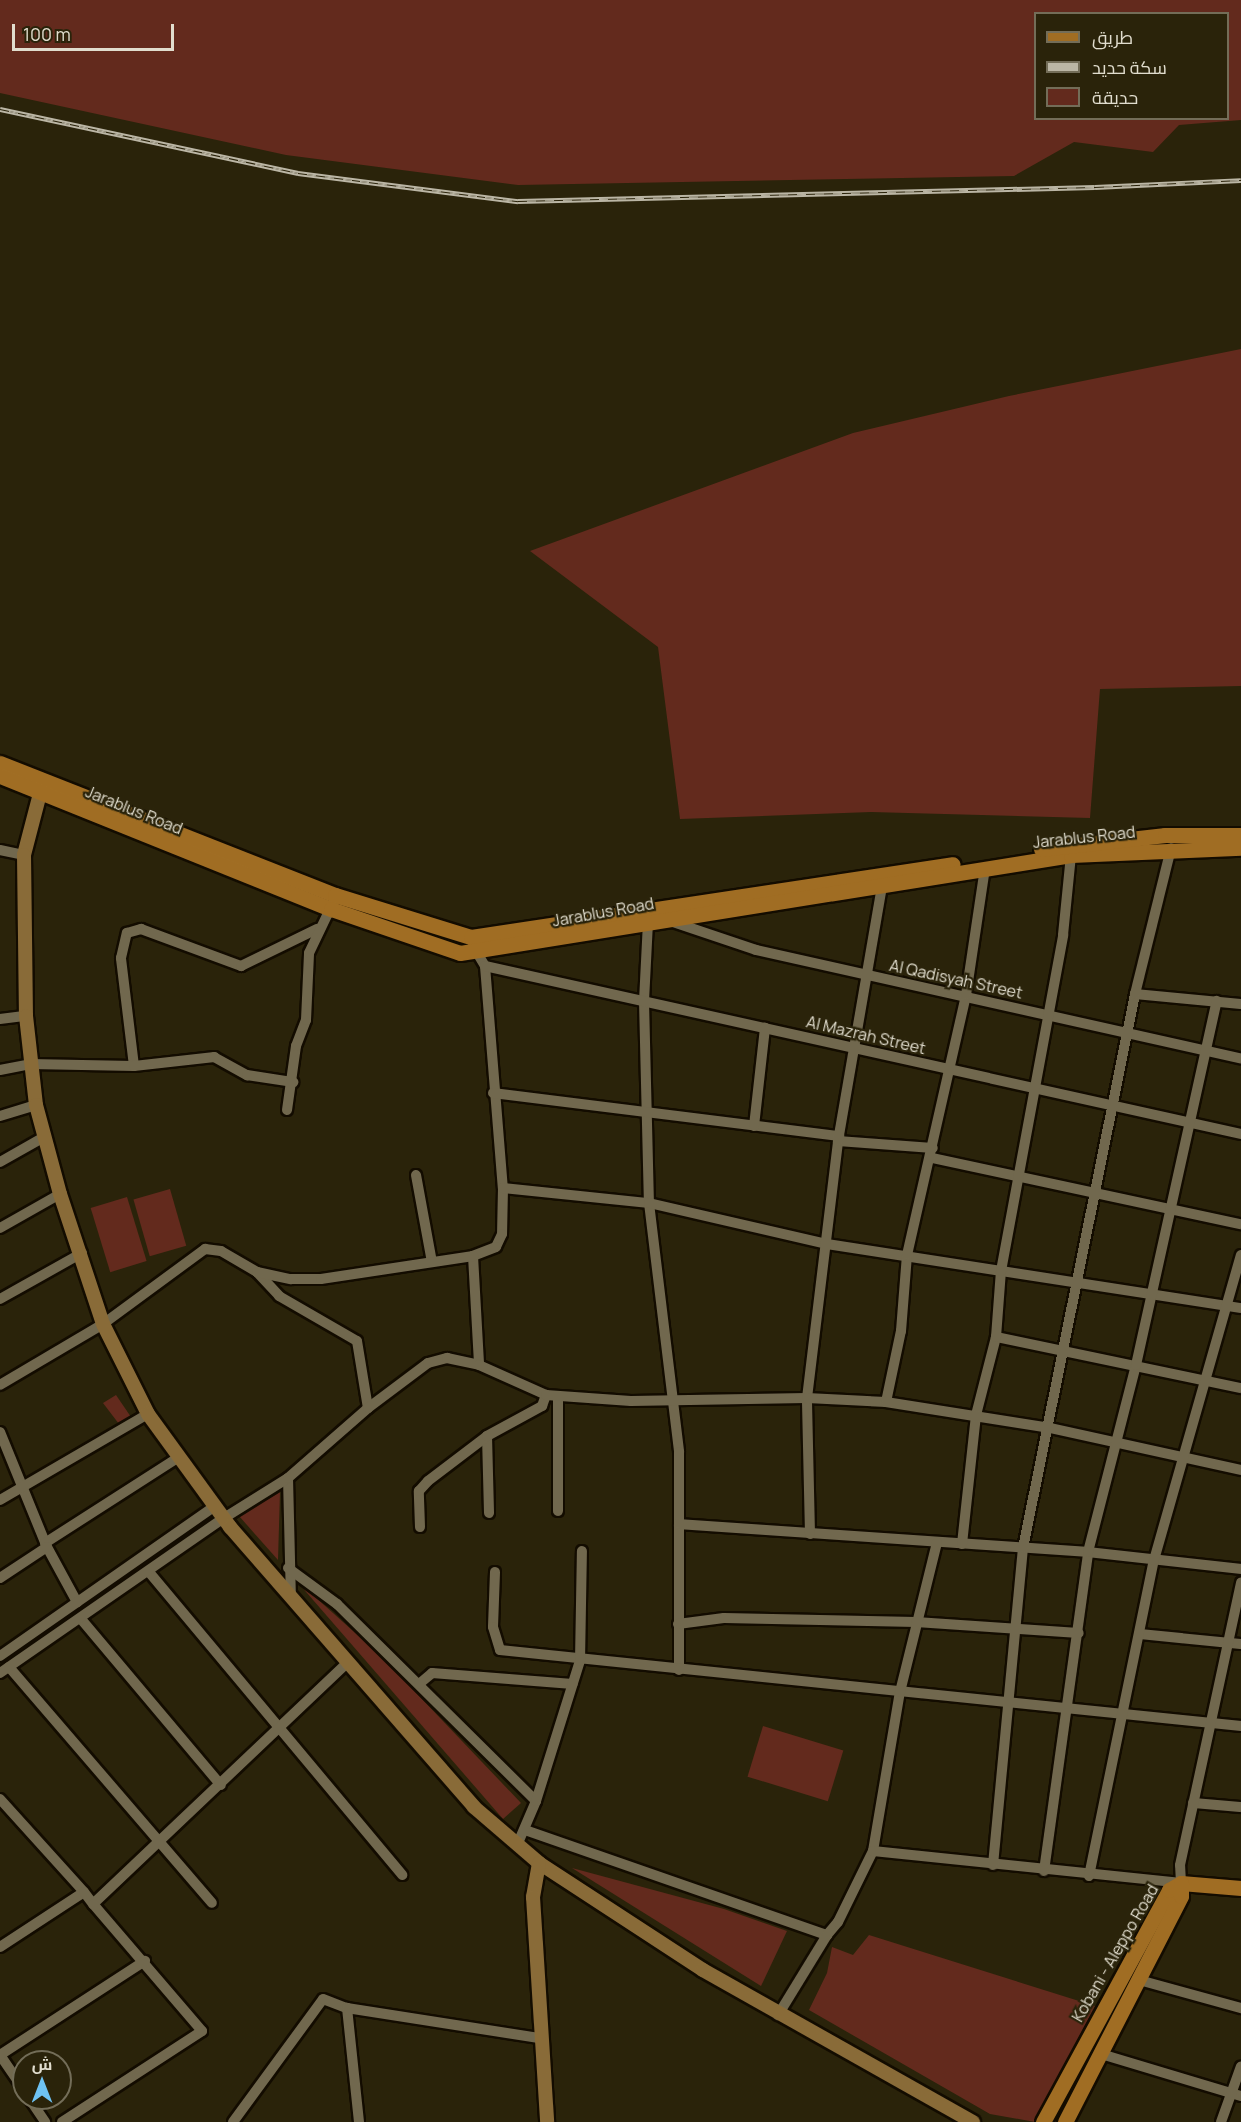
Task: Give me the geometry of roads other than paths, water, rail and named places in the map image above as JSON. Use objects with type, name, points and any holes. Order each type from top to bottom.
[{"type":"main road","name":"Jarablus Road","points":[[0,763],[41,786],[333,902],[444,949],[474,953],[648,922],[666,914]]},
{"type":"main road","name":"Jarablus Road","points":[[0,776],[41,786]]},
{"type":"main road","points":[[41,786],[24,855],[26,1016],[36,1105],[60,1194],[82,1253],[103,1324],[148,1414],[219,1512],[291,1601],[474,1807],[539,1863],[778,2015],[973,2122]]},
{"type":"main road","name":"Jarablus Road","points":[[883,881],[1082,842],[1165,835],[1241,835]]},
{"type":"main road","name":"Jarablus Road","points":[[333,902],[471,937],[666,914],[1071,855],[1171,848],[1241,848]]},
{"type":"main road","points":[[539,1863],[533,1897],[539,2038],[547,2122]]},
{"type":"main road","points":[[1181,1883],[1241,1888]]},
{"type":"main road","name":"Kobani - Aleppo Road","points":[[1065,2122],[1181,1896],[1181,1883]]},
{"type":"main road","name":"Kobani - Aleppo Road","points":[[1043,2122],[1169,1890],[1181,1883]]},
{"type":"street","points":[[962,1544],[976,1414],[996,1337],[1001,1271],[1046,1013],[1063,935],[1071,855],[1082,842]]},
{"type":"street","points":[[993,1865],[1023,1548],[1080,1282],[1135,994],[1171,848]]},
{"type":"street","points":[[0,850],[24,855]]},
{"type":"street","points":[[886,1402],[901,1331],[907,1255],[932,1153],[966,995],[985,868]]},
{"type":"street","points":[[810,1534],[807,1398],[838,1139],[852,1048],[883,881]]},
{"type":"street","points":[[287,1110],[293,1082],[296,1046],[306,1020],[309,953],[317,929],[333,902]]},
{"type":"street","name":"Al Qadisyah Street","points":[[666,914],[756,950],[1241,1058]]},
{"type":"street","points":[[648,922],[644,1001],[649,1203],[679,1452],[679,1670]]},
{"type":"street","points":[[134,1066],[121,958],[127,933],[141,929],[241,966],[317,929]]},
{"type":"street","points":[[257,1272],[291,1279],[321,1279],[473,1256],[496,1246],[502,1234],[503,1188],[493,1093],[485,966],[474,953],[471,937]]},
{"type":"street","name":"Al Mazrah Street","points":[[485,966],[1241,1134]]},
{"type":"street","points":[[1135,994],[1241,1004]]},
{"type":"street","points":[[1044,1871],[1079,1633],[1088,1552],[1136,1365],[1209,1051],[1217,1001]]},
{"type":"street","points":[[0,1019],[26,1016]]},
{"type":"street","points":[[754,1125],[765,1028]]},
{"type":"street","points":[[0,1070],[30,1065],[134,1066],[214,1057],[247,1075],[293,1082]]},
{"type":"street","points":[[493,1093],[754,1125],[932,1153],[1241,1224]]},
{"type":"street","points":[[0,1116],[36,1105]]},
{"type":"street","points":[[0,1162],[44,1137]]},
{"type":"street","points":[[416,1175],[432,1263]]},
{"type":"street","points":[[503,1188],[649,1203],[826,1244],[1153,1292],[1241,1308]]},
{"type":"street","points":[[0,1228],[60,1194]]},
{"type":"street","points":[[0,1385],[103,1324],[205,1249],[221,1251],[257,1272],[279,1296],[357,1341],[368,1408]]},
{"type":"street","points":[[0,1299],[82,1253]]},
{"type":"street","points":[[1089,1876],[1154,1560],[1241,1255]]},
{"type":"street","points":[[473,1256],[479,1365]]},
{"type":"street","points":[[996,1337],[1241,1388]]},
{"type":"street","points":[[0,1656],[77,1602],[219,1512],[288,1478],[368,1408],[428,1363],[447,1358],[479,1365],[546,1395],[673,1401],[807,1398],[886,1402],[976,1414],[1050,1428],[1241,1470]]},
{"type":"street","points":[[420,1527],[419,1491],[487,1436],[542,1406],[546,1395]]},
{"type":"street","points":[[558,1396],[558,1511]]},
{"type":"street","points":[[0,1500],[148,1414]]},
{"type":"street","points":[[0,1432],[46,1545],[77,1602]]},
{"type":"street","points":[[487,1436],[489,1513]]},
{"type":"street","points":[[0,1578],[179,1457]]},
{"type":"street","points":[[288,1478],[288,1568],[291,1601]]},
{"type":"street","points":[[212,1903],[4,1670],[149,1572],[219,1512]]},
{"type":"street","points":[[679,1524],[1088,1552],[1241,1569]]},
{"type":"street","points":[[778,2015],[827,1935],[838,1922],[873,1851],[900,1692],[937,1543]]},
{"type":"street","points":[[518,1843],[536,1801],[580,1660],[582,1551]]},
{"type":"street","points":[[288,1568],[337,1604],[536,1801]]},
{"type":"street","points":[[149,1572],[402,1875]]},
{"type":"street","points":[[495,1572],[493,1627],[500,1650],[1241,1726]]},
{"type":"street","points":[[873,1851],[1089,1876],[1181,1883],[1180,1865],[1241,1583]]},
{"type":"street","points":[[678,1624],[724,1618],[916,1622],[1079,1633]]},
{"type":"street","points":[[81,1619],[221,1785]]},
{"type":"street","points":[[1140,1634],[1241,1644]]},
{"type":"street","points":[[93,1904],[347,1663]]},
{"type":"street","points":[[419,1684],[432,1672],[573,1684]]},
{"type":"street","points":[[1,1803],[145,1961],[202,2031],[62,2122]]},
{"type":"street","points":[[1193,1803],[1241,1808]]},
{"type":"street","points":[[525,1830],[827,1935]]},
{"type":"street","points":[[0,1947],[84,1892]]},
{"type":"street","points":[[12,2072],[0,2055],[145,1961]]},
{"type":"street","points":[[1139,1980],[1241,2008]]},
{"type":"street","points":[[233,2122],[323,1999],[347,2008],[539,2038]]},
{"type":"street","points":[[347,2008],[359,2122]]},
{"type":"street","points":[[1101,2054],[1237,2094]]},
{"type":"street","points":[[1221,2122],[1237,2094],[1241,2066]]},
{"type":"railway","points":[[0,109],[298,173],[518,201],[1095,187],[1241,180]]}]
